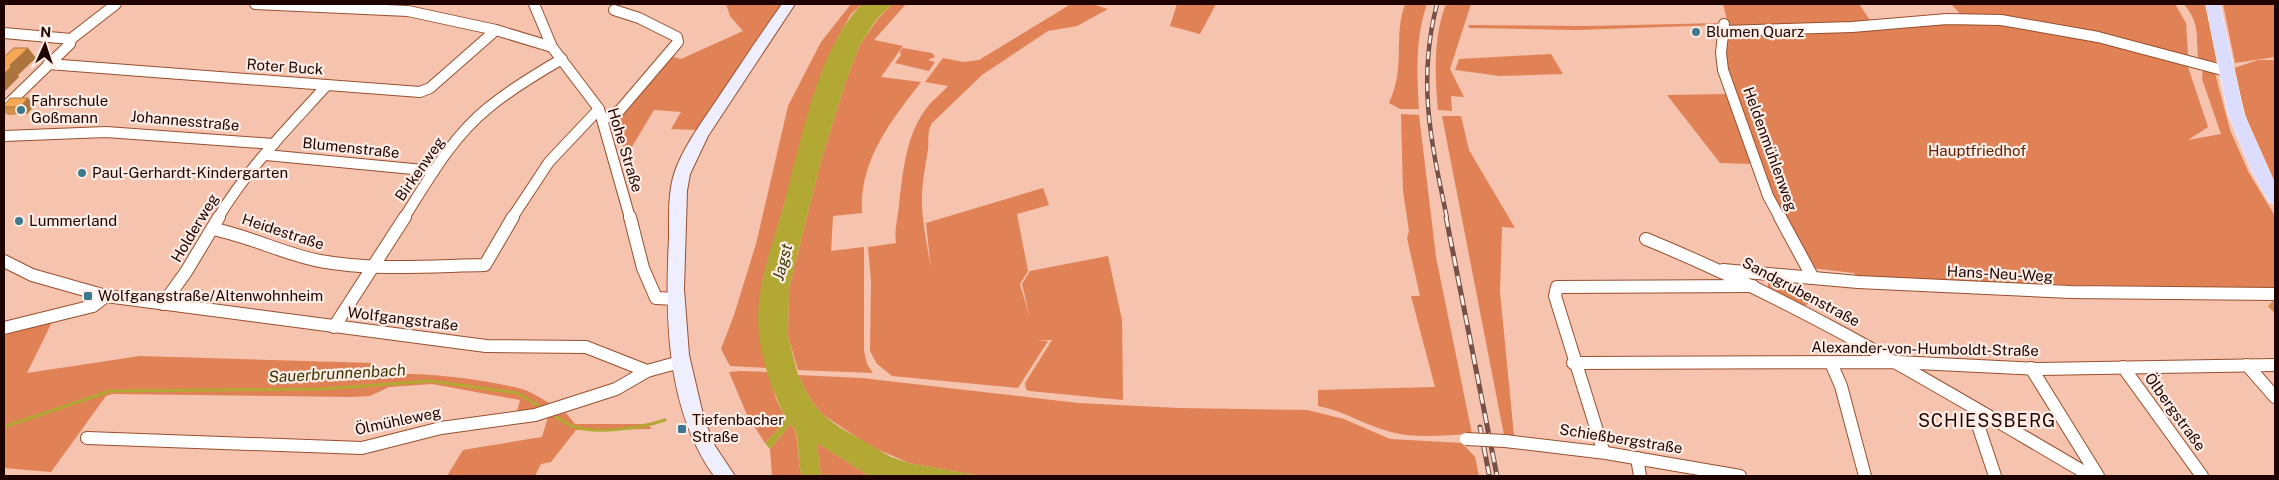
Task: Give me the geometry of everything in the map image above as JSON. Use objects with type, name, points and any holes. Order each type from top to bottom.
[{"type":"main road","points":[[725,476],[707,449],[692,413],[680,362],[676,229],[678,191],[682,174],[708,122],[788,4]]},
{"type":"main road","points":[[2213,4],[2236,114],[2260,172],[2275,198]]},
{"type":"street","points":[[4,33],[71,38],[116,4]]},
{"type":"street","points":[[255,4],[408,11],[496,30],[552,47]]},
{"type":"street","name":"Hohe Straße","points":[[534,4],[552,47],[599,109],[619,175],[643,268],[656,298],[677,299]]},
{"type":"street","points":[[602,120],[620,110],[678,42],[677,37],[648,22],[630,14],[614,10]]},
{"type":"street","name":"Heldenmühlenweg","points":[[1813,278],[1779,219],[1757,164],[1722,65],[1724,28],[1852,27],[1947,20],[2002,20],[2098,37],[2226,71]]},
{"type":"street","name":"Roter Buck","points":[[48,64],[420,92],[430,88],[496,30]]},
{"type":"street","points":[[4,108],[70,44],[71,38]]},
{"type":"street","name":"Birkenweg","points":[[334,327],[434,171],[463,133],[487,109],[528,79],[562,59]]},
{"type":"street","name":"Holderweg","points":[[162,304],[186,272],[228,201],[274,144],[327,85]]},
{"type":"street","name":"Heidestraße","points":[[213,228],[234,232],[291,253],[321,261],[373,267],[485,265],[532,182],[576,128],[599,109]]},
{"type":"street","name":"Johannesstraße","points":[[4,136],[61,130],[113,130],[274,144]]},
{"type":"street","name":"Blumenstraße","points":[[266,155],[434,171]]},
{"type":"street","name":"Sandgrubenstraße","points":[[1646,239],[1757,286],[1897,362],[1982,414],[2090,476]]},
{"type":"street","name":"Wolfgangstraße","points":[[4,261],[32,275],[106,296],[486,346],[586,347],[647,372]]},
{"type":"street","name":"Hans-Neu-Weg","points":[[1723,270],[1858,282],[2070,292],[2275,294]]},
{"type":"street","points":[[1603,450],[1573,363],[1554,296],[1557,287],[1614,285],[1757,286]]},
{"type":"street","points":[[4,328],[93,306],[106,296]]},
{"type":"street","points":[[647,372],[680,362]]},
{"type":"street","name":"Alexander-von-Humboldt-Straße","points":[[1573,363],[1897,362],[1932,366],[2032,368],[2275,364]]},
{"type":"street","points":[[1831,363],[1841,386],[1865,476]]},
{"type":"street","points":[[2247,365],[2275,397]]},
{"type":"street","name":"Ölbergstraße","points":[[2123,367],[2202,476]]},
{"type":"street","points":[[2032,368],[2098,476]]},
{"type":"street","name":"Ölmühleweg","points":[[87,438],[362,448],[442,428],[535,415],[616,389],[647,372]]},
{"type":"street","points":[[1982,414],[1978,425],[1995,476]]},
{"type":"street","name":"Schießbergstraße","points":[[1466,439],[1505,440],[1587,451],[1603,450],[1637,458],[1740,476]]},
{"type":"street","points":[[1637,458],[1640,476]]},
{"type":"green space","points":[[726,4],[782,4],[696,130],[671,129],[681,112],[654,110],[624,160],[617,114],[671,56],[681,59],[743,31],[730,16]]},
{"type":"green space","points":[[851,4],[862,4],[851,14],[821,74],[763,278],[758,319],[767,368],[730,366],[721,349],[734,315],[756,244],[788,106],[821,42]]},
{"type":"green space","points":[[892,4],[906,4],[874,40],[903,46],[881,77],[921,82],[888,127],[871,159],[862,194],[862,213],[833,216],[831,251],[864,247],[864,351],[867,364],[873,373],[798,370],[788,336],[789,288],[822,157],[847,78],[860,45],[877,20]]},
{"type":"green space","points":[[1071,4],[1092,4],[1108,9],[1077,26],[1048,31],[982,75],[932,123],[929,132],[923,185],[923,223],[931,269],[926,223],[1043,188],[1049,205],[1017,214],[1028,271],[1020,284],[1030,318],[1022,284],[1030,271],[1108,256],[1122,320],[1123,400],[1029,391],[1026,389],[1025,383],[1052,340],[1037,340],[1048,341],[1018,388],[892,376],[877,364],[870,351],[871,281],[868,247],[896,243],[902,179],[910,140],[921,116],[948,86],[925,82],[943,58],[963,62],[979,60]]},
{"type":"green space","points":[[1177,4],[1216,4],[1200,34],[1170,26]]},
{"type":"green space","points":[[1405,4],[1427,4],[1420,30],[1417,69],[1419,109],[1400,109],[1389,103],[1397,77],[1400,28]]},
{"type":"green space","points":[[1446,4],[1471,4],[1450,69],[1464,97],[1451,96],[1452,111],[1438,110],[1436,83],[1437,43]]},
{"type":"green space","points":[[1723,4],[1859,4],[1872,23],[1737,28],[1728,24]]},
{"type":"green space","points":[[1951,4],[2175,4],[2186,23],[2188,55],[2180,56],[1962,16]]},
{"type":"green space","points":[[2184,4],[2207,4],[2218,60],[2215,62],[2208,63],[2198,57],[2195,23]]},
{"type":"green space","points":[[2223,4],[2275,4],[2275,57],[2235,63]]},
{"type":"green space","name":"Hauptfriedhof","points":[[1968,21],[2057,30],[2187,64],[2208,127],[2188,140],[2221,134],[2202,79],[2203,68],[2215,73],[2230,130],[2249,173],[2275,216],[2275,288],[2067,285],[1857,277],[1854,273],[1811,268],[1772,196],[1727,70],[1724,53],[1727,33]]},
{"type":"green space","points":[[1721,23],[1719,25],[1576,30],[1469,28],[1468,25],[1587,26]]},
{"type":"green space","points":[[903,48],[932,53],[935,57],[928,60],[935,62],[929,71],[895,63],[901,55],[900,51]]},
{"type":"green space","points":[[1551,54],[1563,74],[1500,76],[1455,70],[1459,59]]},
{"type":"green space","points":[[2258,60],[2275,60],[2275,187],[2255,144],[2245,114],[2234,68]]},
{"type":"green space","points":[[1730,94],[1753,164],[1720,163],[1667,95]]},
{"type":"green space","points":[[1401,114],[1419,115],[1436,257],[1472,434],[1431,436],[1401,434],[1318,406],[1318,390],[1435,387],[1411,296],[1420,296],[1407,238],[1409,231],[1403,191]]},
{"type":"green space","points":[[1442,116],[1461,116],[1469,150],[1515,228],[1502,227],[1500,292],[1514,436],[1504,435]]},
{"type":"green space","points":[[1768,278],[1799,281],[1808,304],[1804,306],[1768,287]]},
{"type":"green space","points":[[52,322],[27,373],[140,356],[373,363],[364,378],[380,375],[421,374],[465,378],[522,389],[553,405],[516,415],[520,400],[432,384],[389,387],[370,396],[352,397],[112,394],[106,396],[51,472],[4,468],[4,335]]},
{"type":"green space","points":[[729,372],[768,372],[776,399],[785,417],[780,427],[765,443],[747,415]]},
{"type":"green space","points":[[798,375],[862,378],[1078,403],[1179,408],[1307,410],[1344,419],[1390,439],[1462,443],[1475,457],[1479,476],[981,476],[909,463],[870,446],[822,414],[811,400]]},
{"type":"green space","points":[[566,413],[575,424],[647,424],[652,429],[576,430],[551,462],[541,464],[535,476],[447,476],[463,450],[542,437],[548,417]]},
{"type":"green space","points":[[791,424],[796,435],[802,476],[772,476],[770,449]]},
{"type":"green space","points":[[817,443],[869,476],[821,476]]},
{"type":"water","name":"Jagst","points":[[862,4],[892,4],[876,20],[860,45],[847,78],[822,157],[789,288],[788,336],[798,375],[811,400],[822,414],[839,427],[891,457],[909,463],[981,476],[869,476],[817,443],[821,476],[802,476],[797,435],[791,424],[770,449],[765,443],[780,427],[785,417],[770,382],[760,344],[758,319],[764,275],[812,98],[833,46],[846,23]]},
{"type":"building","points":[[14,48],[28,48],[10,65],[11,67],[4,74],[4,57]]},
{"type":"building","points":[[10,98],[28,98],[20,107],[4,107]]},
{"type":"waterway","name":"Sauerbrunnenbach","points":[[4,427],[110,391],[321,389],[431,381],[517,393],[544,409]]},
{"type":"waterway","name":"Sauerbrunnenbach","points":[[552,414],[572,426],[593,430],[631,428],[665,420]]},
{"type":"railway","points":[[1437,4],[1428,59],[1428,111],[1447,218]]},
{"type":"railway","points":[[1446,217],[1497,476]]},
{"type":"railway","points":[[1480,427],[1489,474]]},
{"type":"place","name":"Blumen Quarz","points":[[1696,32]]},
{"type":"place","name":"Fahrschule Goßmann","points":[[21,110]]},
{"type":"place","name":"Paul-Gerhardt-Kindergarten","points":[[82,173]]},
{"type":"place","name":"Lummerland","points":[[19,221]]},
{"type":"place","name":"Wolfgangstraße/Altenwohnheim","points":[[88,296]]},
{"type":"place","name":"Tiefenbacher Straße","points":[[682,429]]},
{"type":"district","name":"SCHIESSBERG","points":[[1987,421]]}]
